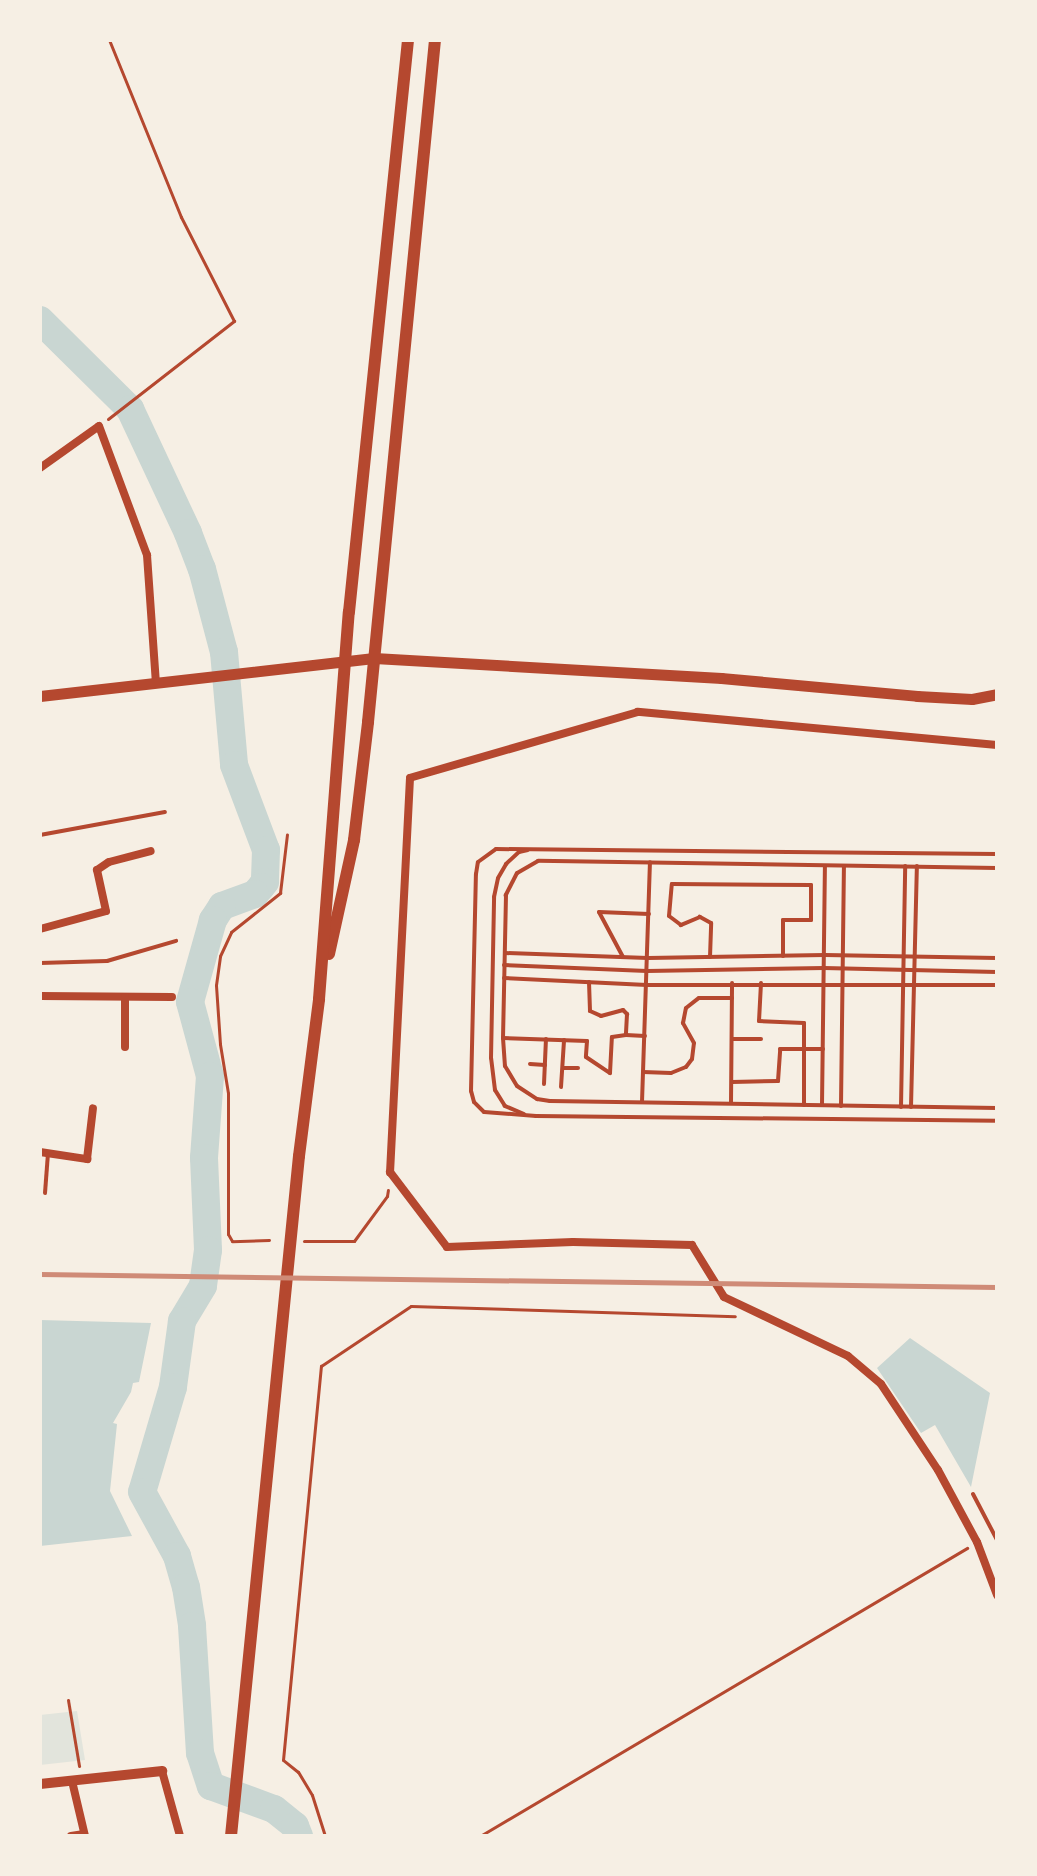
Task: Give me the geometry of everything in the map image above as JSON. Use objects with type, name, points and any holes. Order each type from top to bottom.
[{"type":"highway","points":[[231,1836],[299,1156],[319,999],[345,662],[408,40]]},
{"type":"highway","points":[[319,999],[354,840],[435,40]]},
{"type":"main road","points":[[40,696],[374,658],[721,678],[917,696],[972,699],[997,694]]},
{"type":"street","points":[[40,468],[99,426],[147,555],[156,683]]},
{"type":"street","points":[[997,745],[638,712],[410,778],[390,1172],[447,1247],[573,1242],[692,1245],[724,1297],[848,1356],[881,1384],[938,1470],[977,1542],[997,1595]]},
{"type":"street","points":[[40,929],[106,911],[97,870],[109,862],[151,851]]},
{"type":"street","points":[[40,996],[172,997]]},
{"type":"street","points":[[125,997],[125,1047]]},
{"type":"street","points":[[44,1153],[87,1159],[93,1108]]},
{"type":"street","points":[[40,1784],[162,1771],[180,1836]]},
{"type":"street","points":[[71,1836],[84,1835],[72,1781]]},
{"type":"lane","points":[[40,835],[165,812]]},
{"type":"lane","points":[[997,854],[542,847],[496,849],[478,862],[471,1060],[474,1102],[484,1112],[536,1116],[997,1121]]},
{"type":"lane","points":[[536,1116],[505,1106],[491,1076],[494,897],[506,864],[519,852],[542,847]]},
{"type":"lane","points":[[997,868],[549,861],[527,866],[510,883],[506,895],[503,1038],[503,1055],[510,1076],[517,1086],[537,1099],[997,1108]]},
{"type":"lane","points":[[642,1102],[650,862]]},
{"type":"lane","points":[[822,1105],[825,866]]},
{"type":"lane","points":[[841,1106],[844,866]]},
{"type":"lane","points":[[901,1107],[905,866]]},
{"type":"lane","points":[[911,1107],[917,866]]},
{"type":"lane","points":[[710,957],[711,923],[700,917],[681,925],[669,916],[672,884],[811,885],[811,920],[783,920],[783,956]]},
{"type":"lane","points":[[623,957],[599,912],[649,914]]},
{"type":"lane","points":[[40,963],[107,961],[176,941]]},
{"type":"lane","points":[[505,953],[648,958],[825,955],[997,958]]},
{"type":"lane","points":[[504,965],[647,971],[824,968],[997,972]]},
{"type":"lane","points":[[504,978],[647,985],[825,982],[997,985]]},
{"type":"lane","points":[[589,982],[590,1011],[601,1016],[623,1010],[627,1014],[626,1035]]},
{"type":"lane","points":[[731,1103],[732,983]]},
{"type":"lane","points":[[761,983],[759,1021],[804,1023],[804,1105]]},
{"type":"lane","points":[[643,1072],[671,1073],[686,1067],[692,1059],[694,1043],[683,1023],[686,1008],[699,998],[732,998]]},
{"type":"lane","points":[[503,1038],[587,1041],[586,1057],[610,1073],[612,1037],[645,1036]]},
{"type":"lane","points":[[544,1084],[546,1039]]},
{"type":"lane","points":[[732,1039],[761,1039]]},
{"type":"lane","points":[[561,1087],[564,1040]]},
{"type":"lane","points":[[732,1082],[778,1081],[780,1049],[823,1049]]},
{"type":"lane","points":[[530,1064],[545,1065]]},
{"type":"lane","points":[[563,1068],[578,1068]]},
{"type":"lane","points":[[44,1153],[45,1193]]},
{"type":"lane","points":[[973,1494],[997,1540]]},
{"type":"path","points":[[109,40],[181,217],[234,321],[115,413]]},
{"type":"path","points":[[269,1240],[232,1241],[228,1234],[228,1093],[220,1044],[216,985],[220,956],[231,932],[280,893],[287,834]]},
{"type":"path","points":[[304,1241],[354,1241],[387,1196],[390,1172]]},
{"type":"path","points":[[325,1836],[312,1795],[298,1772],[283,1760],[321,1366],[411,1306],[729,1317],[755,1313]]},
{"type":"path","points":[[480,1836],[977,1542]]},
{"type":"path","points":[[68,1700],[79,1766]]},
{"type":"shaded area","points":[[40,1320],[151,1323],[139,1382],[133,1383],[113,1423],[117,1424],[110,1491],[132,1536],[40,1546]]},
{"type":"shaded area","points":[[910,1338],[990,1393],[971,1487],[935,1425],[921,1433],[877,1368]]},
{"type":"shaded area","points":[[77,1711],[85,1760],[40,1765],[40,1715]]},
{"type":"waterway","points":[[40,320],[130,409],[188,533],[202,569],[224,652],[234,765],[266,850],[265,882],[255,894],[222,906],[213,920],[190,1002],[210,1076],[204,1158],[208,1250],[203,1286],[182,1321],[173,1387],[142,1492],[177,1556],[186,1587],[192,1626],[200,1753],[211,1786],[274,1809],[295,1826],[299,1836]]},
{"type":"railway","points":[[40,1274],[997,1287]]}]
